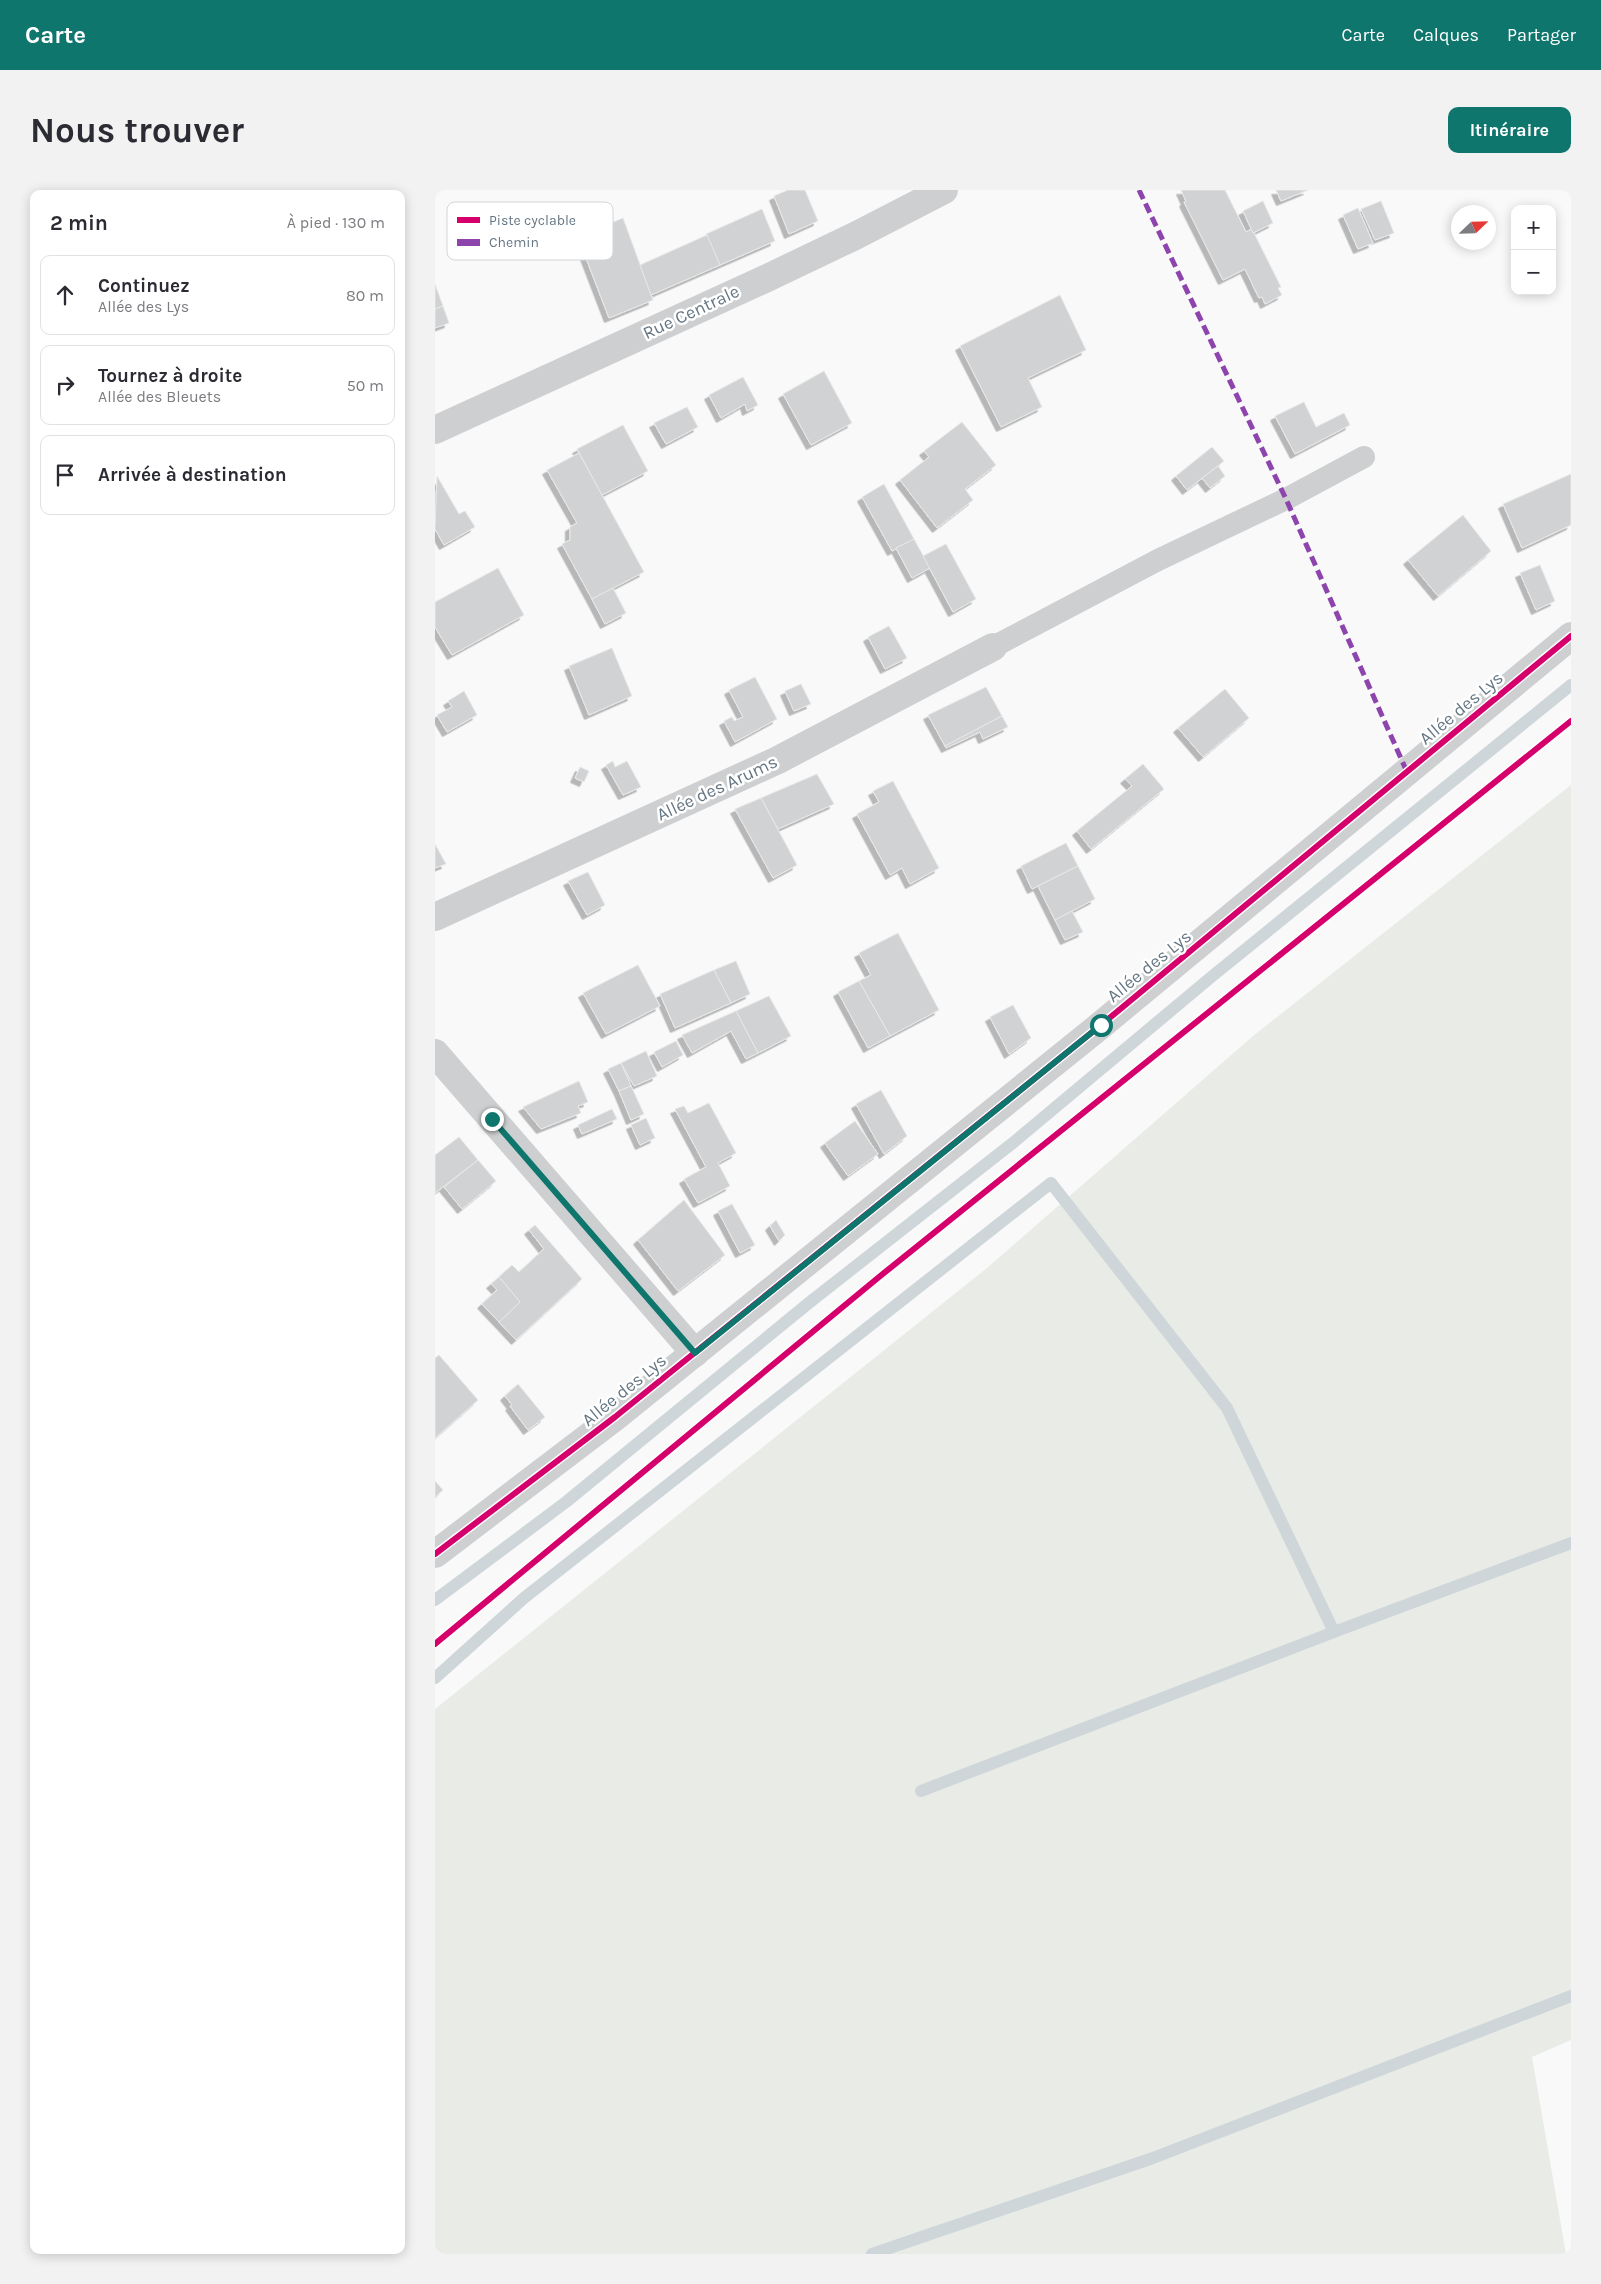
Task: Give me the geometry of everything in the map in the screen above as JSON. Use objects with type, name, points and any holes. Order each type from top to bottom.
[{"type":"street","name":"Rue Centrale","points":[[435,430],[855,236],[944,190]]},
{"type":"street","name":"Allée des Lys","points":[[435,1554],[580,1444],[695,1353],[1101,1025],[1571,636]]},
{"type":"street","name":"Allée des Arums","points":[[435,917],[778,760],[993,647]]},
{"type":"street","points":[[435,1053],[695,1353]]},
{"type":"lane","points":[[993,647],[1158,560],[1286,499],[1364,457]]},
{"type":"shaded area","points":[[1571,785],[1571,2040],[1532,2057],[1566,2254],[435,2254],[435,1709],[987,1268],[1253,1036]]},
{"type":"building","points":[[788,190],[805,190],[818,221],[789,234],[774,196]]},
{"type":"building","points":[[1181,190],[1225,190],[1246,232],[1252,229],[1281,287],[1278,288],[1282,295],[1265,304],[1262,297],[1259,298],[1245,269],[1223,280],[1184,202],[1186,201]]},
{"type":"building","points":[[1276,190],[1308,190],[1281,201]]},
{"type":"building","points":[[1263,201],[1273,223],[1253,233],[1243,211]]},
{"type":"building","points":[[1381,201],[1394,233],[1375,240],[1361,209]]},
{"type":"building","points":[[1358,208],[1373,243],[1358,249],[1343,215]]},
{"type":"building","points":[[762,209],[775,241],[720,265],[706,234]]},
{"type":"building","points":[[623,218],[653,300],[609,318],[587,260],[613,260],[613,222]]},
{"type":"building","points":[[707,235],[720,265],[651,295],[640,265]]},
{"type":"building","points":[[435,284],[443,306],[435,309]]},
{"type":"building","points":[[1060,295],[1086,350],[1028,378],[1042,407],[1001,427],[960,346]]},
{"type":"building","points":[[443,306],[449,323],[435,328],[435,309]]},
{"type":"building","points":[[824,371],[852,423],[811,445],[783,394]]},
{"type":"building","points":[[743,377],[758,405],[747,411],[745,404],[721,418],[709,395]]},
{"type":"building","points":[[1304,402],[1316,427],[1344,413],[1350,425],[1295,454],[1275,416]]},
{"type":"building","points":[[687,407],[698,427],[666,444],[654,423]]},
{"type":"building","points":[[962,422],[996,465],[965,489],[973,500],[937,528],[900,480],[929,457],[924,451]]},
{"type":"building","points":[[623,425],[648,471],[602,495],[577,449]]},
{"type":"building","points":[[1212,447],[1224,461],[1187,490],[1176,476]]},
{"type":"building","points":[[579,453],[644,572],[592,599],[562,544],[570,540],[570,527],[577,523],[547,470]]},
{"type":"building","points":[[1218,466],[1225,476],[1210,488],[1202,478]]},
{"type":"building","points":[[1571,474],[1571,525],[1522,548],[1503,504]]},
{"type":"building","points":[[437,476],[459,514],[465,511],[475,527],[444,545],[435,529]]},
{"type":"building","points":[[884,484],[914,539],[892,551],[862,497]]},
{"type":"building","points":[[1463,515],[1491,551],[1438,596],[1408,560]]},
{"type":"building","points":[[914,539],[930,568],[912,578],[896,548]]},
{"type":"building","points":[[946,544],[976,599],[953,612],[923,556]]},
{"type":"building","points":[[1540,565],[1555,601],[1536,610],[1520,573]]},
{"type":"building","points":[[498,568],[524,615],[452,655],[435,627],[435,602]]},
{"type":"building","points":[[613,588],[626,613],[605,624],[592,599]]},
{"type":"building","points":[[889,626],[907,658],[885,669],[868,637]]},
{"type":"building","points":[[612,648],[632,696],[589,715],[569,666]]},
{"type":"building","points":[[755,677],[777,719],[735,742],[724,721],[732,717],[734,721],[743,717],[729,690]]},
{"type":"building","points":[[801,684],[811,704],[794,711],[785,691]]},
{"type":"building","points":[[986,687],[1002,716],[945,746],[928,715]]},
{"type":"building","points":[[1225,689],[1249,718],[1203,757],[1178,728]]},
{"type":"building","points":[[464,691],[477,715],[447,732],[437,715],[452,707],[448,701]]},
{"type":"building","points":[[1002,716],[1008,727],[983,739],[980,732],[946,748],[945,746]]},
{"type":"building","points":[[613,761],[615,767],[627,761],[641,787],[623,795],[606,765]]},
{"type":"building","points":[[1143,764],[1164,789],[1091,849],[1077,831],[1132,786],[1125,779]]},
{"type":"building","points":[[580,767],[589,771],[584,782],[575,778]]},
{"type":"building","points":[[817,774],[834,804],[778,829],[761,798]]},
{"type":"building","points":[[893,781],[939,868],[910,884],[902,868],[890,875],[857,814],[879,802],[873,791]]},
{"type":"building","points":[[761,798],[797,865],[773,878],[735,809]]},
{"type":"building","points":[[1066,843],[1078,866],[1032,889],[1021,866]]},
{"type":"building","points":[[435,844],[446,864],[435,868]]},
{"type":"building","points":[[1078,866],[1095,899],[1055,920],[1038,886]]},
{"type":"building","points":[[588,872],[605,905],[587,915],[568,881]]},
{"type":"building","points":[[1072,911],[1083,932],[1065,940],[1055,920]]},
{"type":"building","points":[[898,933],[939,1010],[890,1036],[859,981],[871,975],[859,953]]},
{"type":"building","points":[[736,961],[750,994],[731,1003],[714,970]]},
{"type":"building","points":[[638,965],[660,1006],[606,1034],[583,993]]},
{"type":"building","points":[[714,970],[731,1003],[675,1028],[660,994]]},
{"type":"building","points":[[859,981],[890,1036],[868,1048],[838,992]]},
{"type":"building","points":[[769,996],[791,1036],[758,1053],[736,1011]]},
{"type":"building","points":[[1013,1005],[1031,1038],[1009,1054],[990,1017]]},
{"type":"building","points":[[736,1011],[758,1053],[746,1059],[731,1031],[692,1053],[682,1035]]},
{"type":"building","points":[[676,1041],[683,1055],[662,1067],[654,1052]]},
{"type":"building","points":[[646,1051],[657,1076],[634,1086],[621,1063]]},
{"type":"building","points":[[621,1063],[631,1086],[619,1091],[608,1069]]},
{"type":"building","points":[[579,1081],[588,1102],[578,1106],[581,1113],[541,1129],[523,1107]]},
{"type":"building","points":[[631,1086],[644,1114],[631,1120],[619,1091]]},
{"type":"building","points":[[881,1090],[907,1136],[884,1154],[856,1104]]},
{"type":"building","points":[[709,1103],[736,1153],[718,1163],[730,1186],[698,1203],[684,1179],[706,1167],[675,1109],[684,1106],[688,1113]]},
{"type":"building","points":[[612,1109],[617,1119],[582,1134],[578,1125]]},
{"type":"building","points":[[646,1118],[655,1138],[640,1145],[631,1125]]},
{"type":"building","points":[[855,1121],[878,1154],[848,1176],[825,1143]]},
{"type":"building","points":[[459,1137],[478,1160],[435,1193],[435,1155]]},
{"type":"building","points":[[478,1160],[496,1181],[462,1209],[444,1187]]},
{"type":"building","points":[[684,1200],[725,1255],[678,1291],[638,1240]]},
{"type":"building","points":[[732,1204],[755,1245],[740,1253],[718,1211]]},
{"type":"building","points":[[776,1220],[785,1235],[779,1241],[770,1226]]},
{"type":"building","points":[[535,1225],[582,1279],[516,1340],[499,1322],[520,1302],[499,1277],[512,1265],[519,1272],[544,1249],[529,1230]]},
{"type":"building","points":[[499,1277],[520,1302],[499,1322],[482,1304],[497,1290],[491,1284]]},
{"type":"building","points":[[439,1355],[478,1400],[435,1438],[435,1358]]},
{"type":"building","points":[[518,1384],[545,1417],[528,1430],[505,1396]]},
{"type":"building","points":[[435,1481],[443,1490],[435,1497]]},
{"type":"waterway","points":[[435,1600],[566,1502],[810,1302],[1014,1142],[1210,978],[1571,685]]},
{"type":"waterway","points":[[435,1678],[524,1598],[1051,1183],[1227,1408],[1334,1632],[1571,1543]]},
{"type":"waterway","points":[[921,1791],[1334,1632]]},
{"type":"waterway","points":[[872,2254],[1153,2158],[1571,1996]]},
{"type":"marked path","points":[[1139,190],[1286,499],[1407,772]]},
{"type":"cycle path","points":[[435,1554],[615,1417],[1101,1025],[1571,636]]},
{"type":"cycle path","points":[[435,1644],[879,1277],[1571,721]]},
{"type":"route","points":[[492,1119],[695,1353],[914,1174],[1101,1025]]}]
